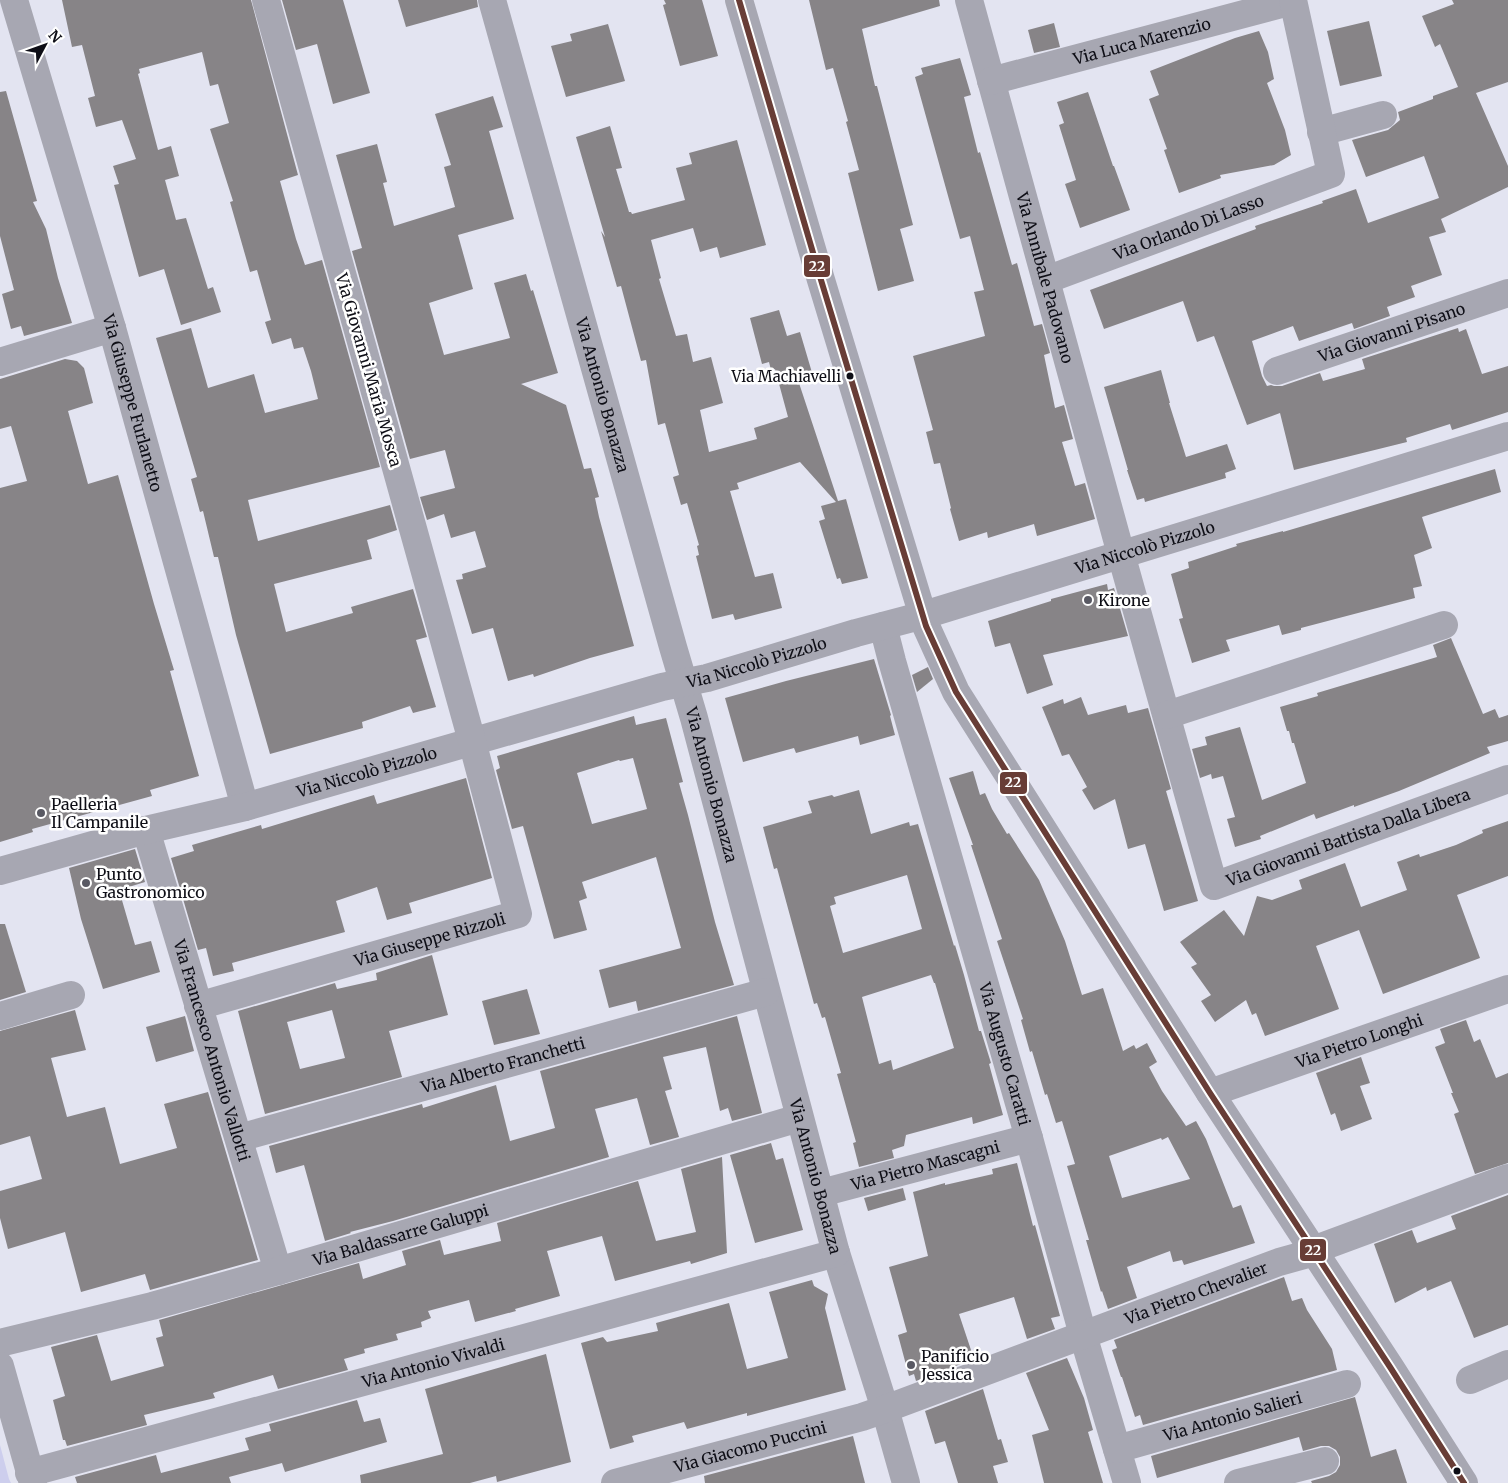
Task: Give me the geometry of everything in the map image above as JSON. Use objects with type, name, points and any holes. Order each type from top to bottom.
[{"type":"street","name":"Via Giuseppe Furlanetto","points":[[14,0],[112,328],[245,807]]},
{"type":"street","name":"Via Giovanni Maria Mosca","points":[[266,0],[472,741]]},
{"type":"street","name":"Via Antonio Bonazza","points":[[492,0],[694,718],[836,1253],[906,1483]]},
{"type":"street","points":[[739,0],[821,280],[926,626],[956,692],[1210,1093],[1464,1483]]},
{"type":"street","name":"Via Annibale Padovano","points":[[969,0],[1121,554]]},
{"type":"street","points":[[1293,0],[1321,132],[1383,115]]},
{"type":"street","name":"Via Luca Marenzio","points":[[991,81],[1293,0]]},
{"type":"street","name":"Via Orlando Di Lasso","points":[[1046,280],[1331,174],[1321,132]]},
{"type":"street","name":"Via Giovanni Pisano","points":[[1277,371],[1508,293]]},
{"type":"street","points":[[0,362],[112,328]]},
{"type":"street","name":"Via Niccolò Pizzolo","points":[[1,867],[245,807],[662,687],[707,678],[924,615],[1508,436]]},
{"type":"street","name":"Via Giovanni Battista Dalla Libera","points":[[1121,554],[1214,886],[1508,779]]},
{"type":"street","points":[[1167,715],[1444,625]]},
{"type":"street","name":"Via Augusto Caratti","points":[[883,626],[1029,1138],[1083,1335],[1127,1483]]},
{"type":"street","name":"Via Giuseppe Rizzoli","points":[[198,1006],[518,914],[472,741]]},
{"type":"street","name":"Via Francesco Antonio Vallotti","points":[[146,830],[278,1271]]},
{"type":"street","name":"Via Pietro Longhi","points":[[1210,1093],[1508,989]]},
{"type":"street","name":"Via Alberto Franchetti","points":[[239,1138],[766,992]]},
{"type":"street","points":[[0,1016],[71,995]]},
{"type":"street","name":"Via Baldassarre Galuppi","points":[[0,1343],[152,1306],[278,1271],[799,1118]]},
{"type":"street","name":"Via Pietro Mascagni","points":[[821,1193],[1029,1138]]},
{"type":"street","name":"Via Pietro Chevalier","points":[[885,1409],[1288,1259],[1315,1252],[1344,1238],[1508,1178]]},
{"type":"street","name":"Via Antonio Vivaldi","points":[[31,1478],[836,1253]]},
{"type":"street","points":[[1470,1380],[1508,1364]]},
{"type":"street","points":[[0,1366],[6,1413],[31,1478]]},
{"type":"street","name":"Via Antonio Salieri","points":[[1117,1449],[1347,1384]]},
{"type":"street","name":"Via Giacomo Puccini","points":[[615,1483],[862,1417],[885,1409]]},
{"type":"street","points":[[1238,1483],[1325,1461]]},
{"type":"shaded area","points":[[0,1445],[9,1479],[11,1483],[0,1483]]},
{"type":"building","points":[[62,0],[251,0],[298,175],[280,181],[296,239],[305,265],[322,260],[380,467],[248,500],[258,541],[390,505],[397,530],[367,540],[372,559],[274,584],[286,632],[353,613],[351,607],[413,589],[427,637],[416,640],[436,707],[413,713],[410,706],[362,722],[363,728],[270,754],[236,635],[218,557],[214,557],[203,511],[200,512],[191,479],[197,477],[156,338],[191,328],[208,388],[254,374],[265,413],[318,399],[311,371],[303,347],[294,349],[291,338],[272,344],[265,322],[271,320],[257,270],[250,272],[230,202],[233,201],[210,129],[229,123],[218,84],[210,86],[202,52],[139,69],[140,73],[138,74],[158,150],[171,146],[179,176],[165,180],[176,220],[186,218],[208,289],[213,287],[221,312],[181,325],[164,269],[139,277],[114,185],[119,184],[113,166],[136,159],[122,120],[96,127],[88,98],[95,96],[82,45],[72,47]]},
{"type":"building","points":[[282,0],[343,0],[370,93],[333,104],[317,44],[296,50]]},
{"type":"building","points":[[398,0],[477,0],[478,7],[406,27]]},
{"type":"building","points":[[664,0],[702,0],[718,56],[680,66],[663,5],[666,4]]},
{"type":"building","points":[[809,0],[939,0],[940,6],[862,29],[875,86],[877,86],[913,225],[900,229],[914,281],[878,291],[848,173],[859,170],[846,122],[848,121],[833,68],[826,70]]},
{"type":"building","points":[[1452,0],[1508,0],[1508,82],[1476,93],[1508,166],[1508,187],[1441,219],[1446,232],[1429,237],[1442,275],[1411,286],[1415,297],[1387,307],[1390,316],[1354,329],[1352,323],[1299,341],[1293,326],[1252,341],[1262,376],[1267,386],[1282,386],[1320,373],[1323,381],[1365,369],[1362,359],[1458,328],[1459,332],[1466,329],[1482,374],[1508,366],[1508,412],[1452,430],[1450,424],[1406,438],[1407,442],[1294,470],[1280,413],[1247,425],[1214,336],[1197,342],[1183,301],[1104,329],[1090,290],[1256,229],[1255,226],[1323,203],[1322,201],[1356,189],[1368,223],[1439,198],[1424,156],[1366,177],[1352,140],[1388,130],[1400,120],[1398,112],[1458,87],[1440,44],[1435,47],[1422,16],[1454,4]]},
{"type":"building","points":[[1369,21],[1382,76],[1340,86],[1327,31]]},
{"type":"building","points":[[1054,23],[1060,47],[1034,53],[1028,30]]},
{"type":"building","points":[[608,24],[625,81],[566,97],[551,46],[572,41],[570,34]]},
{"type":"building","points":[[1259,31],[1268,52],[1274,79],[1267,83],[1285,130],[1291,155],[1274,165],[1220,175],[1221,178],[1179,193],[1164,150],[1167,149],[1149,99],[1159,95],[1150,71],[1235,38]]},
{"type":"building","points":[[960,58],[971,95],[964,97],[978,153],[980,152],[1012,265],[1017,263],[1034,326],[1042,324],[1050,353],[1044,355],[1055,408],[1064,405],[1073,439],[1062,442],[1075,486],[1085,483],[1095,519],[1037,536],[1034,524],[988,538],[987,532],[959,541],[940,463],[934,464],[926,432],[933,430],[913,356],[985,336],[974,292],[984,290],[970,236],[960,239],[915,77],[923,74],[921,68]]},
{"type":"building","points":[[6,91],[37,201],[33,202],[46,229],[72,323],[24,336],[21,326],[11,329],[2,294],[14,290],[0,236],[0,92]]},
{"type":"building","points":[[1088,92],[1130,210],[1080,228],[1065,184],[1076,180],[1059,125],[1064,123],[1057,102]]},
{"type":"building","points":[[493,96],[503,127],[489,131],[514,219],[458,235],[473,289],[429,303],[444,355],[510,338],[494,283],[526,274],[531,291],[533,290],[558,373],[521,384],[566,405],[584,469],[591,468],[599,497],[595,498],[599,517],[634,646],[590,658],[534,677],[533,674],[508,681],[493,628],[472,634],[456,580],[463,579],[462,574],[486,567],[475,531],[451,538],[444,514],[427,520],[420,497],[455,488],[445,450],[410,459],[352,251],[362,248],[336,155],[377,144],[387,182],[383,183],[394,226],[455,207],[444,167],[451,165],[435,114]]},
{"type":"building","points":[[610,126],[622,168],[616,169],[629,212],[632,214],[685,200],[676,168],[692,164],[689,153],[737,140],[766,245],[720,258],[717,247],[700,252],[693,228],[651,240],[661,278],[659,279],[676,336],[687,334],[693,362],[711,357],[723,403],[700,410],[709,452],[757,439],[754,428],[788,417],[775,369],[771,370],[769,362],[762,364],[750,318],[779,310],[787,336],[800,332],[813,376],[798,380],[838,501],[846,499],[868,578],[842,584],[840,578],[837,579],[819,521],[825,519],[821,506],[836,502],[800,462],[737,483],[739,489],[730,491],[755,577],[773,573],[782,608],[735,620],[733,614],[712,619],[696,556],[699,555],[697,546],[699,545],[687,503],[681,505],[673,477],[679,475],[665,423],[658,425],[646,360],[641,361],[621,286],[617,287],[601,231],[605,237],[576,137]]},
{"type":"building","points":[[65,359],[77,361],[84,368],[93,403],[68,411],[88,484],[118,475],[174,670],[170,671],[199,776],[150,790],[152,796],[32,829],[33,832],[0,842],[0,488],[27,481],[11,426],[0,429],[0,379]]},
{"type":"building","points":[[1161,370],[1186,457],[1227,444],[1236,469],[1225,473],[1226,478],[1145,502],[1144,498],[1137,500],[1104,387]]},
{"type":"building","points":[[1495,469],[1501,492],[1422,517],[1432,548],[1414,555],[1422,586],[1413,588],[1415,598],[1301,628],[1301,630],[1282,635],[1279,625],[1226,640],[1230,651],[1192,663],[1179,619],[1183,618],[1171,574],[1189,568],[1188,562],[1237,546],[1236,544],[1283,532]]},
{"type":"building","points":[[1107,584],[1108,590],[1114,588],[1128,636],[1043,655],[1053,685],[1027,694],[1010,643],[995,647],[988,621],[1051,601],[1051,599]]},
{"type":"building","points":[[1451,638],[1483,714],[1495,709],[1499,718],[1508,715],[1508,741],[1487,747],[1490,753],[1399,791],[1316,819],[1314,814],[1260,836],[1261,839],[1235,847],[1227,819],[1235,817],[1223,776],[1212,779],[1211,774],[1200,778],[1192,749],[1207,745],[1205,737],[1240,727],[1262,800],[1306,783],[1294,743],[1292,743],[1289,731],[1287,731],[1280,707],[1318,696],[1317,693],[1437,657],[1433,645]]},
{"type":"building","points":[[874,659],[895,735],[860,745],[858,736],[796,753],[794,748],[743,762],[725,698]]},
{"type":"building","points":[[928,667],[933,679],[917,692],[912,675]]},
{"type":"building","points":[[1081,697],[1088,715],[1126,705],[1128,713],[1148,708],[1171,789],[1166,791],[1198,901],[1164,911],[1145,844],[1128,849],[1115,799],[1094,810],[1082,790],[1087,787],[1069,754],[1062,756],[1042,707],[1063,699],[1064,704]]},
{"type":"building","points":[[634,716],[636,725],[666,718],[683,782],[679,783],[715,922],[734,985],[638,1011],[636,1001],[609,1008],[599,970],[681,948],[656,857],[582,882],[587,898],[579,901],[587,930],[554,939],[523,826],[512,829],[496,770],[500,768],[497,756]],"holes":[[[633,758],[647,809],[592,824],[577,773],[619,760]]]},
{"type":"building","points":[[973,771],[980,795],[985,793],[1007,834],[1009,833],[1039,880],[1065,941],[1082,995],[1103,988],[1123,1051],[1134,1045],[1136,1049],[1147,1043],[1157,1062],[1149,1067],[1162,1091],[1186,1126],[1196,1121],[1206,1139],[1233,1208],[1241,1205],[1255,1243],[1184,1265],[1182,1260],[1173,1262],[1170,1251],[1127,1267],[1137,1298],[1108,1309],[1101,1292],[1086,1240],[1089,1240],[1067,1166],[1075,1164],[1062,1121],[1056,1123],[1047,1094],[1045,1095],[1032,1051],[1030,1052],[1021,1020],[1023,1019],[997,941],[1002,939],[971,845],[973,845],[949,778]],"holes":[[[1168,1137],[1190,1179],[1122,1198],[1109,1156]]]},
{"type":"building","points":[[466,778],[492,878],[409,903],[412,913],[387,920],[377,887],[336,901],[345,932],[232,963],[234,971],[213,976],[206,948],[198,950],[171,858],[194,851],[192,845],[261,825],[262,829],[374,795],[377,804]]},
{"type":"building","points":[[859,790],[871,834],[909,822],[910,826],[918,824],[979,1031],[981,1031],[991,1063],[989,1064],[1003,1115],[973,1124],[972,1117],[906,1135],[904,1146],[892,1150],[894,1158],[859,1167],[853,1143],[856,1142],[837,1074],[841,1073],[825,1017],[822,1018],[817,1003],[814,1004],[777,868],[774,869],[763,827],[812,813],[808,801],[832,795],[834,797]],"holes":[[[907,875],[922,929],[843,953],[830,906],[836,904],[834,897]],[[931,975],[954,1048],[893,1070],[891,1060],[879,1064],[862,997]]]},
{"type":"building","points":[[1508,821],[1508,876],[1457,895],[1480,958],[1383,994],[1359,930],[1316,946],[1339,1009],[1265,1036],[1256,1013],[1252,1015],[1246,1000],[1215,1022],[1201,1001],[1211,995],[1191,967],[1197,964],[1180,942],[1224,910],[1244,936],[1257,896],[1272,900],[1302,889],[1299,880],[1345,863],[1361,907],[1407,890],[1397,862],[1419,854],[1420,857],[1456,845],[1483,833],[1482,830]]},
{"type":"building","points":[[135,849],[145,882],[119,890],[135,945],[151,941],[160,972],[103,989],[81,919],[69,868]]},
{"type":"building","points":[[0,924],[5,924],[26,992],[0,1000]]},
{"type":"building","points":[[432,955],[448,1015],[389,1031],[402,1077],[265,1114],[238,1011],[335,983],[337,989],[377,980],[376,973]],"holes":[[[332,1010],[345,1058],[300,1069],[287,1022]]]},
{"type":"building","points":[[527,989],[540,1034],[494,1045],[482,1001]]},
{"type":"building","points":[[75,1010],[86,1050],[51,1058],[67,1117],[105,1107],[120,1164],[177,1148],[164,1104],[208,1092],[258,1260],[150,1290],[145,1274],[81,1292],[65,1232],[8,1249],[0,1218],[0,1191],[42,1179],[30,1136],[0,1145],[0,1031]]},
{"type":"building","points":[[185,1016],[194,1051],[156,1062],[146,1027]]},
{"type":"building","points":[[737,1016],[762,1113],[732,1121],[728,1108],[720,1111],[706,1047],[663,1057],[672,1089],[665,1091],[679,1137],[650,1145],[637,1098],[595,1109],[609,1157],[350,1232],[325,1241],[304,1165],[276,1173],[269,1146],[422,1104],[423,1108],[496,1085],[510,1141],[555,1128],[540,1071]]},
{"type":"building","points":[[1466,1020],[1474,1042],[1480,1039],[1496,1078],[1508,1073],[1508,1163],[1475,1174],[1454,1114],[1459,1112],[1435,1047],[1445,1043],[1440,1029]]},
{"type":"building","points":[[1361,1057],[1370,1083],[1360,1086],[1372,1119],[1341,1131],[1335,1113],[1331,1115],[1316,1073]]},
{"type":"building","points":[[771,1143],[776,1160],[783,1158],[803,1230],[755,1243],[730,1155]]},
{"type":"building","points":[[722,1157],[727,1253],[691,1264],[690,1261],[615,1281],[602,1236],[547,1251],[560,1296],[475,1322],[469,1300],[428,1311],[431,1318],[421,1322],[422,1327],[396,1334],[398,1340],[364,1349],[365,1353],[344,1359],[348,1370],[278,1389],[273,1375],[213,1393],[215,1398],[144,1415],[147,1425],[67,1446],[65,1440],[63,1440],[53,1400],[65,1396],[51,1347],[97,1335],[111,1381],[164,1366],[156,1338],[163,1336],[159,1320],[359,1263],[363,1279],[406,1265],[402,1251],[440,1240],[444,1255],[501,1241],[497,1223],[638,1181],[656,1241],[696,1232],[681,1169]]},
{"type":"building","points":[[1017,1163],[1033,1226],[1035,1225],[1060,1316],[1051,1318],[1055,1329],[1027,1339],[1014,1297],[959,1314],[974,1359],[916,1381],[914,1374],[909,1376],[898,1335],[907,1332],[889,1267],[928,1256],[913,1192],[945,1183],[945,1185],[993,1174],[992,1169]]},
{"type":"building","points":[[903,1188],[906,1200],[868,1211],[864,1198]]},
{"type":"building","points":[[1508,1195],[1508,1325],[1474,1338],[1451,1281],[1427,1291],[1426,1287],[1395,1303],[1374,1244],[1412,1230],[1417,1243],[1456,1229],[1451,1216]]},
{"type":"building","points":[[1284,1277],[1292,1301],[1302,1298],[1307,1310],[1332,1349],[1337,1370],[1143,1425],[1140,1415],[1135,1417],[1112,1350],[1117,1348],[1114,1340]]},
{"type":"building","points":[[812,1280],[814,1286],[828,1294],[825,1308],[846,1390],[747,1416],[747,1413],[687,1429],[684,1422],[632,1436],[634,1442],[610,1449],[581,1343],[603,1337],[607,1342],[658,1331],[656,1323],[729,1303],[747,1369],[788,1358],[769,1292]]},
{"type":"building","points":[[546,1354],[571,1462],[497,1482],[496,1476],[470,1483],[361,1483],[360,1475],[443,1454],[425,1389]]},
{"type":"building","points":[[1067,1358],[1084,1398],[1093,1430],[1088,1432],[1103,1483],[1044,1483],[1032,1435],[1049,1430],[1026,1373]]},
{"type":"building","points":[[983,1389],[998,1440],[1001,1439],[1008,1462],[993,1466],[998,1483],[958,1483],[945,1441],[935,1444],[925,1411]]},
{"type":"building","points":[[1355,1397],[1371,1457],[1396,1449],[1407,1483],[1312,1483],[1311,1481],[1336,1472],[1340,1465],[1340,1457],[1336,1450],[1329,1446],[1321,1446],[1303,1451],[1299,1437],[1157,1478],[1151,1456]]},
{"type":"building","points":[[357,1400],[364,1422],[380,1418],[387,1442],[285,1472],[282,1463],[229,1477],[231,1483],[77,1483],[75,1477],[156,1455],[161,1473],[249,1450],[245,1438],[271,1431],[269,1424]]},
{"type":"building","points":[[853,1436],[865,1483],[705,1483],[704,1476]]},
{"type":"transit line","name":"22","points":[[739,0],[821,280],[926,626],[956,692],[1210,1093],[1464,1483]]},
{"type":"place","name":"Via Machiavelli","points":[[850,376]]},
{"type":"place","name":"Kirone","points":[[1088,600]]},
{"type":"place","name":"Paelleria Il Campanile","points":[[41,813]]},
{"type":"place","name":"Punto Gastronomico","points":[[86,883]]},
{"type":"place","name":"Panificio Jessica","points":[[911,1365]]}]
